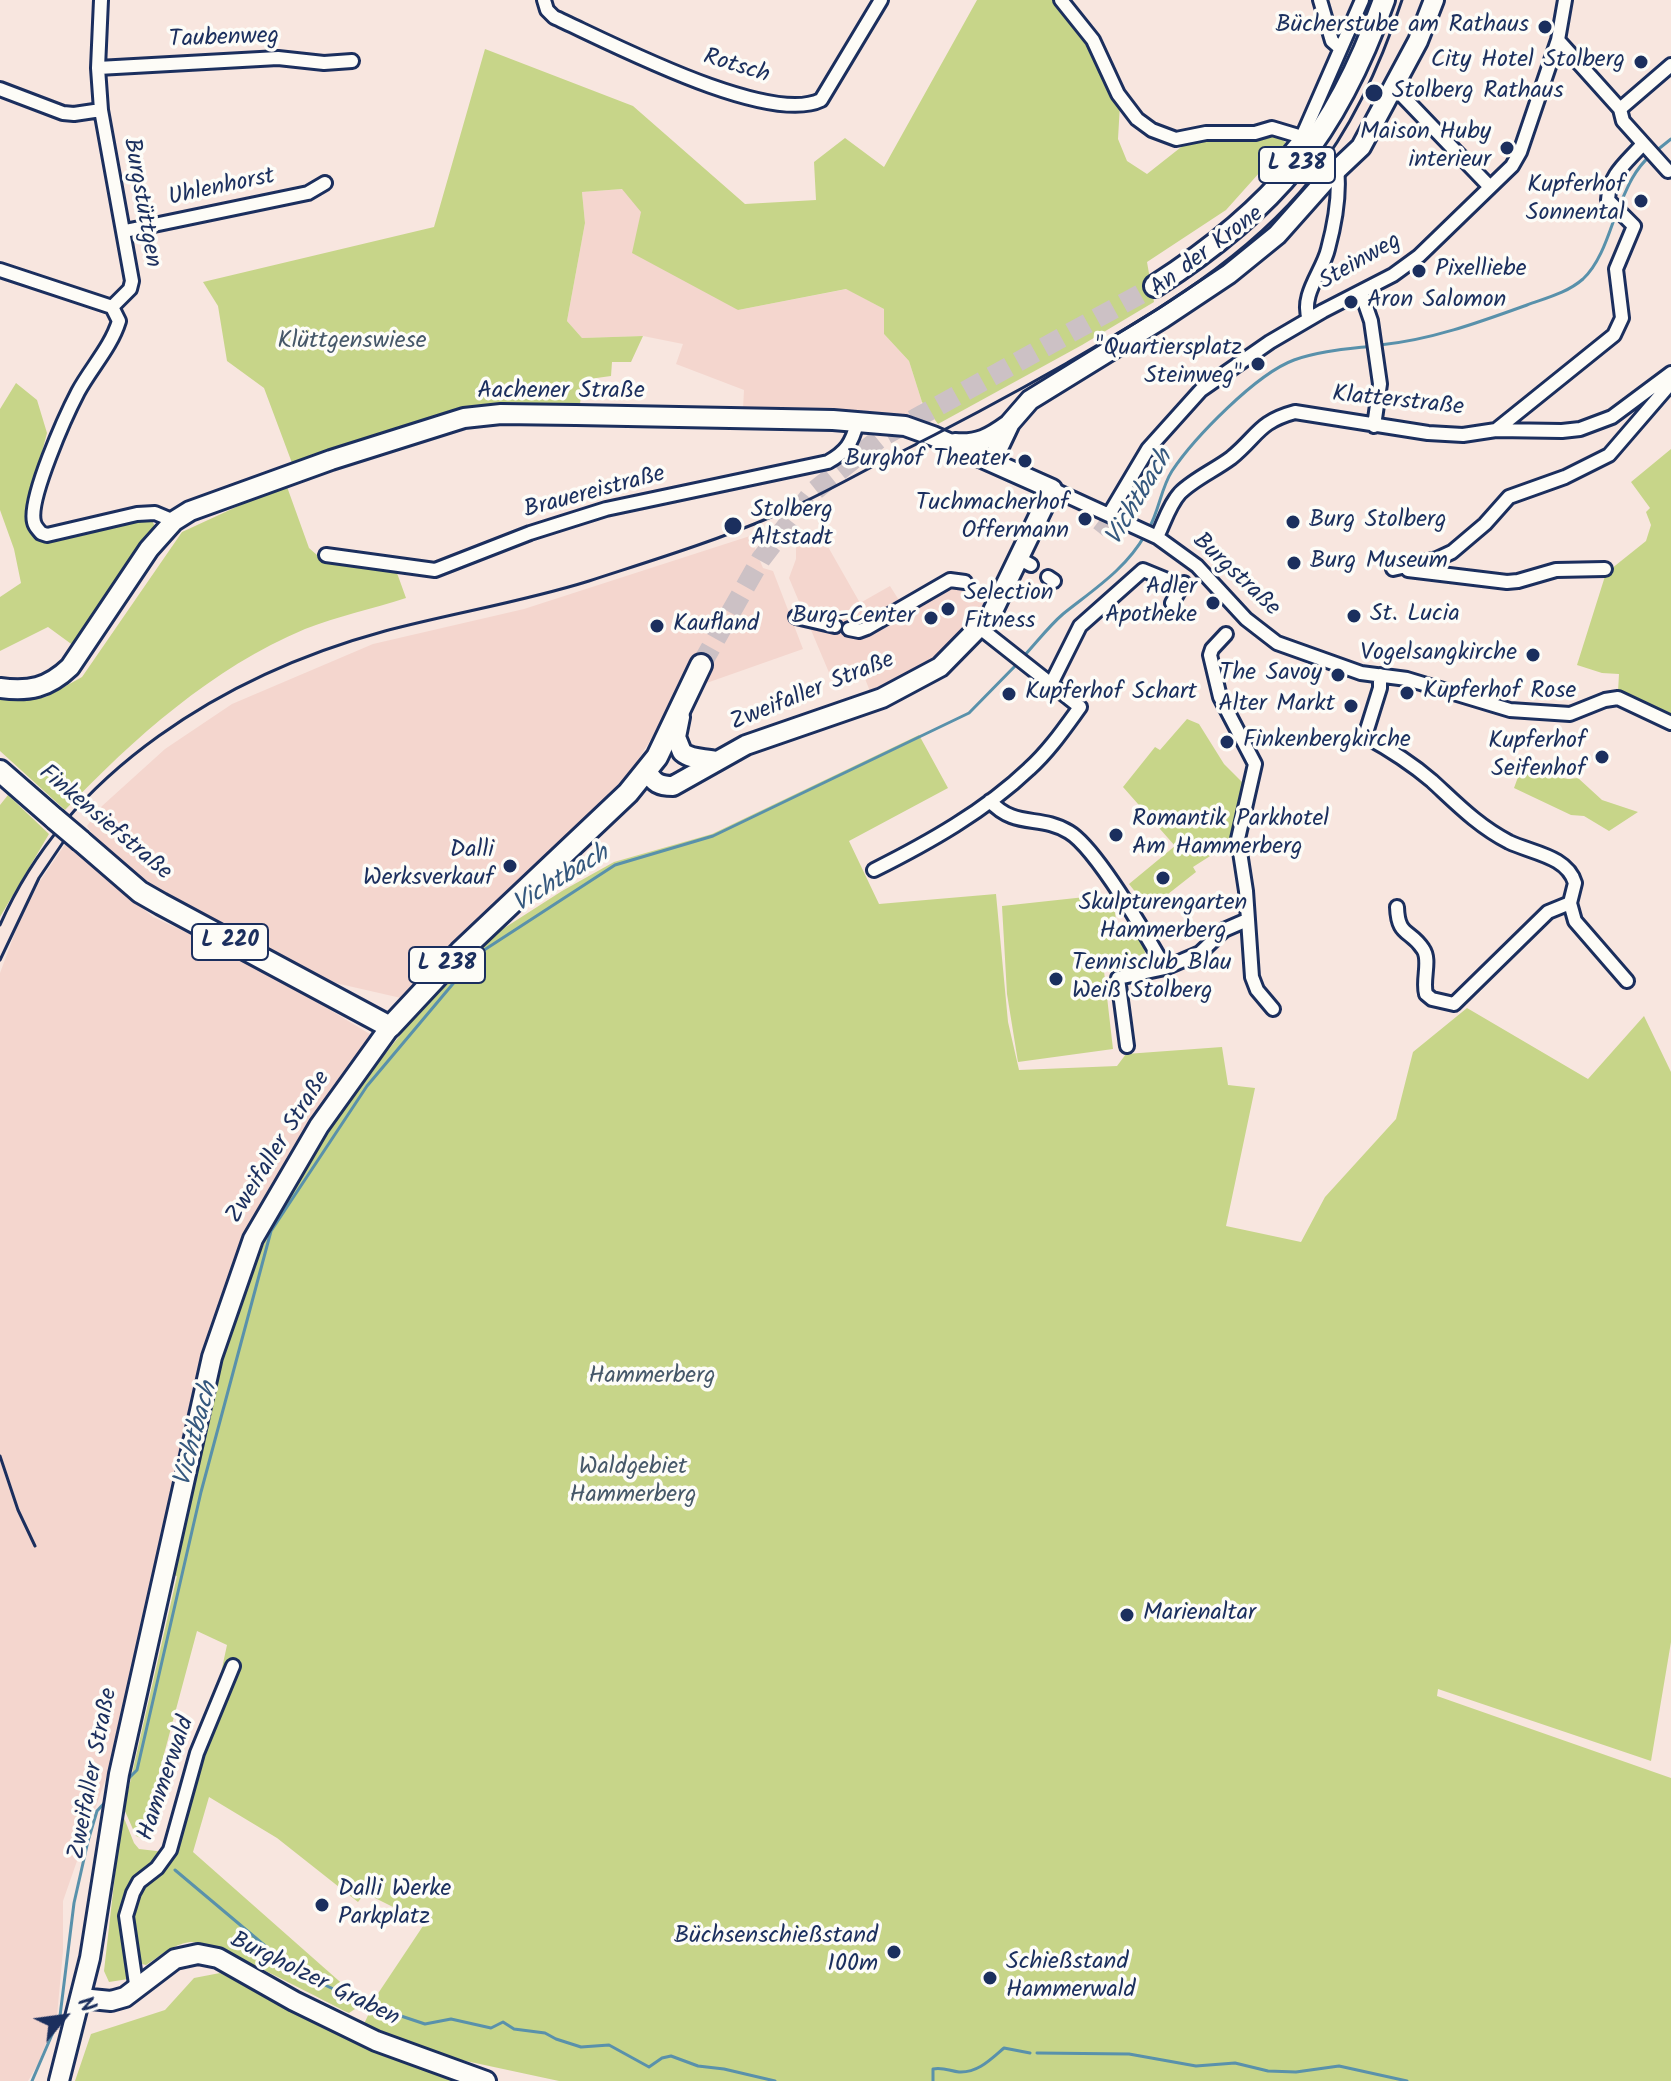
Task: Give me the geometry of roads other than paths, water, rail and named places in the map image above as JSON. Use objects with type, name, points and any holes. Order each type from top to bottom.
[{"type":"main road","name":"L 238","points":[[1155,286],[1236,229],[1292,171],[1325,127],[1346,91],[1384,0]]},
{"type":"main road","name":"L 238","points":[[647,771],[701,665]]},
{"type":"main road","name":"Finkensiefstraße","points":[[0,771],[150,898],[390,1027]]},
{"type":"main road","name":"Zweifaller Straße","points":[[390,1027],[460,952],[591,830],[647,771]]},
{"type":"street","name":"Burgstüttgen","points":[[101,0],[98,68],[101,110],[132,281],[130,289],[112,307],[119,321],[115,333],[78,391],[60,431],[39,491],[33,519],[41,533],[47,535],[137,514],[155,513],[174,521]]},
{"type":"street","name":"Rotsch","points":[[544,0],[547,10],[554,17],[721,91],[796,106],[811,105],[821,100],[881,0]]},
{"type":"street","points":[[1061,0],[1093,40],[1118,94],[1137,119],[1152,130],[1176,139],[1206,133],[1244,134],[1272,128],[1302,137]]},
{"type":"street","points":[[1320,0],[1332,41],[1340,48]]},
{"type":"street","points":[[1287,155],[1302,137],[1362,0]]},
{"type":"street","name":"An der Krone","points":[[992,461],[1010,423],[1030,400],[1229,274],[1277,235],[1337,168],[1361,147],[1418,41],[1434,0]]},
{"type":"street","name":"Steinweg","points":[[1110,516],[1148,449],[1197,395],[1251,354],[1393,275],[1419,256],[1512,166],[1520,152],[1558,40],[1565,0]]},
{"type":"street","points":[[1558,40],[1620,109],[1623,121],[1664,166]]},
{"type":"street","name":"Taubenweg","points":[[98,68],[278,58],[324,63],[352,61]]},
{"type":"street","points":[[1620,109],[1671,65]]},
{"type":"street","points":[[1394,87],[1490,187]]},
{"type":"street","points":[[0,89],[63,113],[101,110]]},
{"type":"street","points":[[1496,430],[1614,335],[1622,318],[1616,269],[1634,231],[1632,223],[1608,200],[1610,181],[1644,146]]},
{"type":"street","points":[[1309,319],[1308,298],[1328,250],[1339,185],[1337,168]]},
{"type":"street","name":"Uhlenhorst","points":[[125,231],[308,193],[325,183]]},
{"type":"street","points":[[0,270],[112,307]]},
{"type":"street","points":[[1361,292],[1370,315],[1377,356],[1380,395],[1374,426]]},
{"type":"street","name":"Klatterstraße","points":[[1149,533],[1182,491],[1230,458],[1262,426],[1277,417],[1295,412],[1374,426],[1463,435],[1496,430],[1562,431],[1594,425],[1612,417],[1671,373]]},
{"type":"street","points":[[1605,569],[1556,570],[1507,582],[1393,569],[1437,559],[1452,552],[1485,524],[1509,497],[1565,477],[1609,455],[1671,383]]},
{"type":"street","name":"Aachener Straße","points":[[0,688],[24,691],[47,685],[70,667],[149,549],[174,521],[190,511],[331,460],[464,418],[501,414],[576,415],[905,426],[992,461],[1110,516]]},
{"type":"street","name":"Brauereistraße","points":[[326,555],[435,570],[530,533],[606,509],[828,462],[843,454],[853,442],[857,423]]},
{"type":"street","points":[[949,443],[971,445],[989,439],[1010,423]]},
{"type":"street","name":"Zweifaller Straße","points":[[647,771],[685,778],[775,733],[882,698],[940,667],[980,628],[1026,562],[1052,489]]},
{"type":"street","name":"Burgstraße","points":[[1110,516],[1149,533],[1189,577],[1277,643],[1361,673],[1407,679],[1510,710],[1579,713],[1605,700],[1618,698],[1671,723]]},
{"type":"street","points":[[1051,684],[1080,626],[1143,570],[1189,577],[1172,603]]},
{"type":"street","points":[[849,629],[859,631],[867,628],[950,580],[965,582]]},
{"type":"street","points":[[796,617],[835,626]]},
{"type":"street","points":[[874,870],[916,849],[990,801],[1043,755],[1080,707],[980,628]]},
{"type":"street","points":[[1226,634],[1210,655],[1228,716],[1255,764],[1238,839],[1246,891],[1252,977],[1257,990],[1273,1009]]},
{"type":"street","points":[[1380,675],[1380,688],[1365,736],[1395,752],[1479,824],[1510,843],[1565,866],[1575,883],[1570,903],[1575,921],[1627,981]]},
{"type":"street","points":[[682,707],[676,737],[682,752],[695,758],[716,761]]},
{"type":"street","points":[[990,801],[1009,817],[1051,824],[1070,832],[1087,848],[1165,968]]},
{"type":"street","points":[[1397,907],[1402,931],[1424,950],[1427,957],[1424,977],[1426,994],[1432,999],[1454,1004],[1548,912],[1570,903]]},
{"type":"street","points":[[1127,1046],[1118,978],[1165,968],[1200,953],[1224,930],[1247,920]]},
{"type":"street","name":"Zweifaller Straße","points":[[59,2081],[81,1998],[119,1774],[212,1357],[253,1239],[319,1126],[390,1027]]},
{"type":"street","name":"Hammerwald","points":[[137,1991],[126,1916],[139,1882],[157,1868],[170,1850],[197,1753],[233,1666]]},
{"type":"street","name":"Burgholzer Graben","points":[[81,1998],[111,2001],[137,1991],[175,1959],[198,1954],[218,1958],[294,2001],[376,2041],[486,2081]]},
{"type":"waterway","name":"Vichtbach","points":[[1656,151],[1671,139]]},
{"type":"waterway","name":"Vichtbach","points":[[1619,207],[1635,173],[1650,156]]},
{"type":"waterway","name":"Vichtbach","points":[[1380,345],[1455,330],[1570,288],[1583,279],[1594,265],[1616,214]]},
{"type":"waterway","name":"Vichtbach","points":[[1149,528],[1172,471],[1210,425],[1244,393],[1279,367],[1294,360],[1323,352],[1373,346]]},
{"type":"waterway","name":"Vichtbach","points":[[1024,656],[1058,619],[1119,569],[1145,535]]},
{"type":"waterway","name":"Vichtbach","points":[[125,1782],[137,1770],[201,1492],[271,1231],[367,1086],[478,954],[615,865],[713,836],[969,713],[1019,662]]},
{"type":"waterway","name":"Vichtbach","points":[[32,2081],[60,2016],[74,1903],[97,1811],[108,1799]]},
{"type":"waterway","points":[[175,1870],[295,1971],[359,2001]]},
{"type":"waterway","points":[[378,2011],[425,2024],[451,2019],[491,2028],[503,2022],[514,2029],[545,2033],[581,2047],[609,2045],[649,2067],[671,2056],[698,2066],[775,2081]]},
{"type":"waterway","points":[[933,2081],[933,2069],[966,2072],[984,2064],[1004,2048],[1030,2053]]},
{"type":"waterway","points":[[1037,2053],[1129,2054],[1196,2066],[1235,2063],[1268,2071],[1296,2072],[1339,2066],[1407,2081]]},
{"type":"tunnel","points":[[701,665],[761,559],[813,492],[880,438],[1155,286]]},
{"type":"tunnel","points":[[1098,532],[1108,519]]},
{"type":"railway","points":[[0,925],[30,870],[67,820],[110,775],[159,736],[212,702],[268,673],[326,650],[385,631],[589,581],[771,517],[1001,400],[1100,344],[1198,282],[1286,208],[1326,159],[1364,94],[1402,0]]},
{"type":"railway","points":[[0,960],[39,878],[64,841]]},
{"type":"railway","points":[[0,1456],[18,1510],[35,1546]]},
{"type":"place","name":"Bücherstube am Rathaus","points":[[1545,27]]},
{"type":"place","name":"City Hotel Stolberg","points":[[1641,62]]},
{"type":"place","name":"Stolberg Rathaus","points":[[1374,93]]},
{"type":"place","name":"Maison Huby interieur","points":[[1507,148]]},
{"type":"place","name":"Kupferhof Sonnental","points":[[1641,201]]},
{"type":"place","name":"Pixelliebe","points":[[1419,271]]},
{"type":"place","name":"Aron Salomon","points":[[1351,302]]},
{"type":"place","name":"\"Quartiersplatz Steinweg\"","points":[[1258,364]]},
{"type":"place","name":"Burghof Theater","points":[[1025,461]]},
{"type":"place","name":"Tuchmacherhof Offermann","points":[[1085,519]]},
{"type":"place","name":"Burg Stolberg","points":[[1293,522]]},
{"type":"place","name":"Stolberg Altstadt","points":[[733,526]]},
{"type":"place","name":"Burg Museum","points":[[1294,563]]},
{"type":"place","name":"Adler Apotheke","points":[[1213,603]]},
{"type":"place","name":"Selection Fitness","points":[[948,609]]},
{"type":"place","name":"St. Lucia","points":[[1354,616]]},
{"type":"place","name":"Burg-Center","points":[[931,618]]},
{"type":"place","name":"Kaufland","points":[[657,626]]},
{"type":"place","name":"Vogelsangkirche","points":[[1533,655]]},
{"type":"place","name":"The Savoy","points":[[1338,675]]},
{"type":"place","name":"Kupferhof Rose","points":[[1407,693]]},
{"type":"place","name":"Kupferhof Schart","points":[[1009,694]]},
{"type":"place","name":"Alter Markt","points":[[1351,706]]},
{"type":"place","name":"Finkenbergkirche","points":[[1227,742]]},
{"type":"place","name":"Kupferhof Seifenhof","points":[[1602,757]]},
{"type":"place","name":"Romantik Parkhotel Am Hammerberg","points":[[1116,835]]},
{"type":"place","name":"Dalli Werksverkauf","points":[[510,866]]},
{"type":"place","name":"Skulpturengarten Hammerberg","points":[[1163,878]]},
{"type":"place","name":"Tennisclub Blau Weiß Stolberg","points":[[1056,979]]},
{"type":"place","name":"Marienaltar","points":[[1127,1615]]},
{"type":"place","name":"Dalli Werke Parkplatz","points":[[322,1905]]},
{"type":"place","name":"Büchsenschießstand 100m","points":[[894,1952]]},
{"type":"place","name":"Schießstand Hammerwald","points":[[990,1978]]},
{"type":"park label","name":"Klüttgenswiese","points":[[352,343]]},
{"type":"park label","name":"Hammerberg","points":[[652,1378]]},
{"type":"park label","name":"Waldgebiet Hammerberg","points":[[633,1483]]}]
